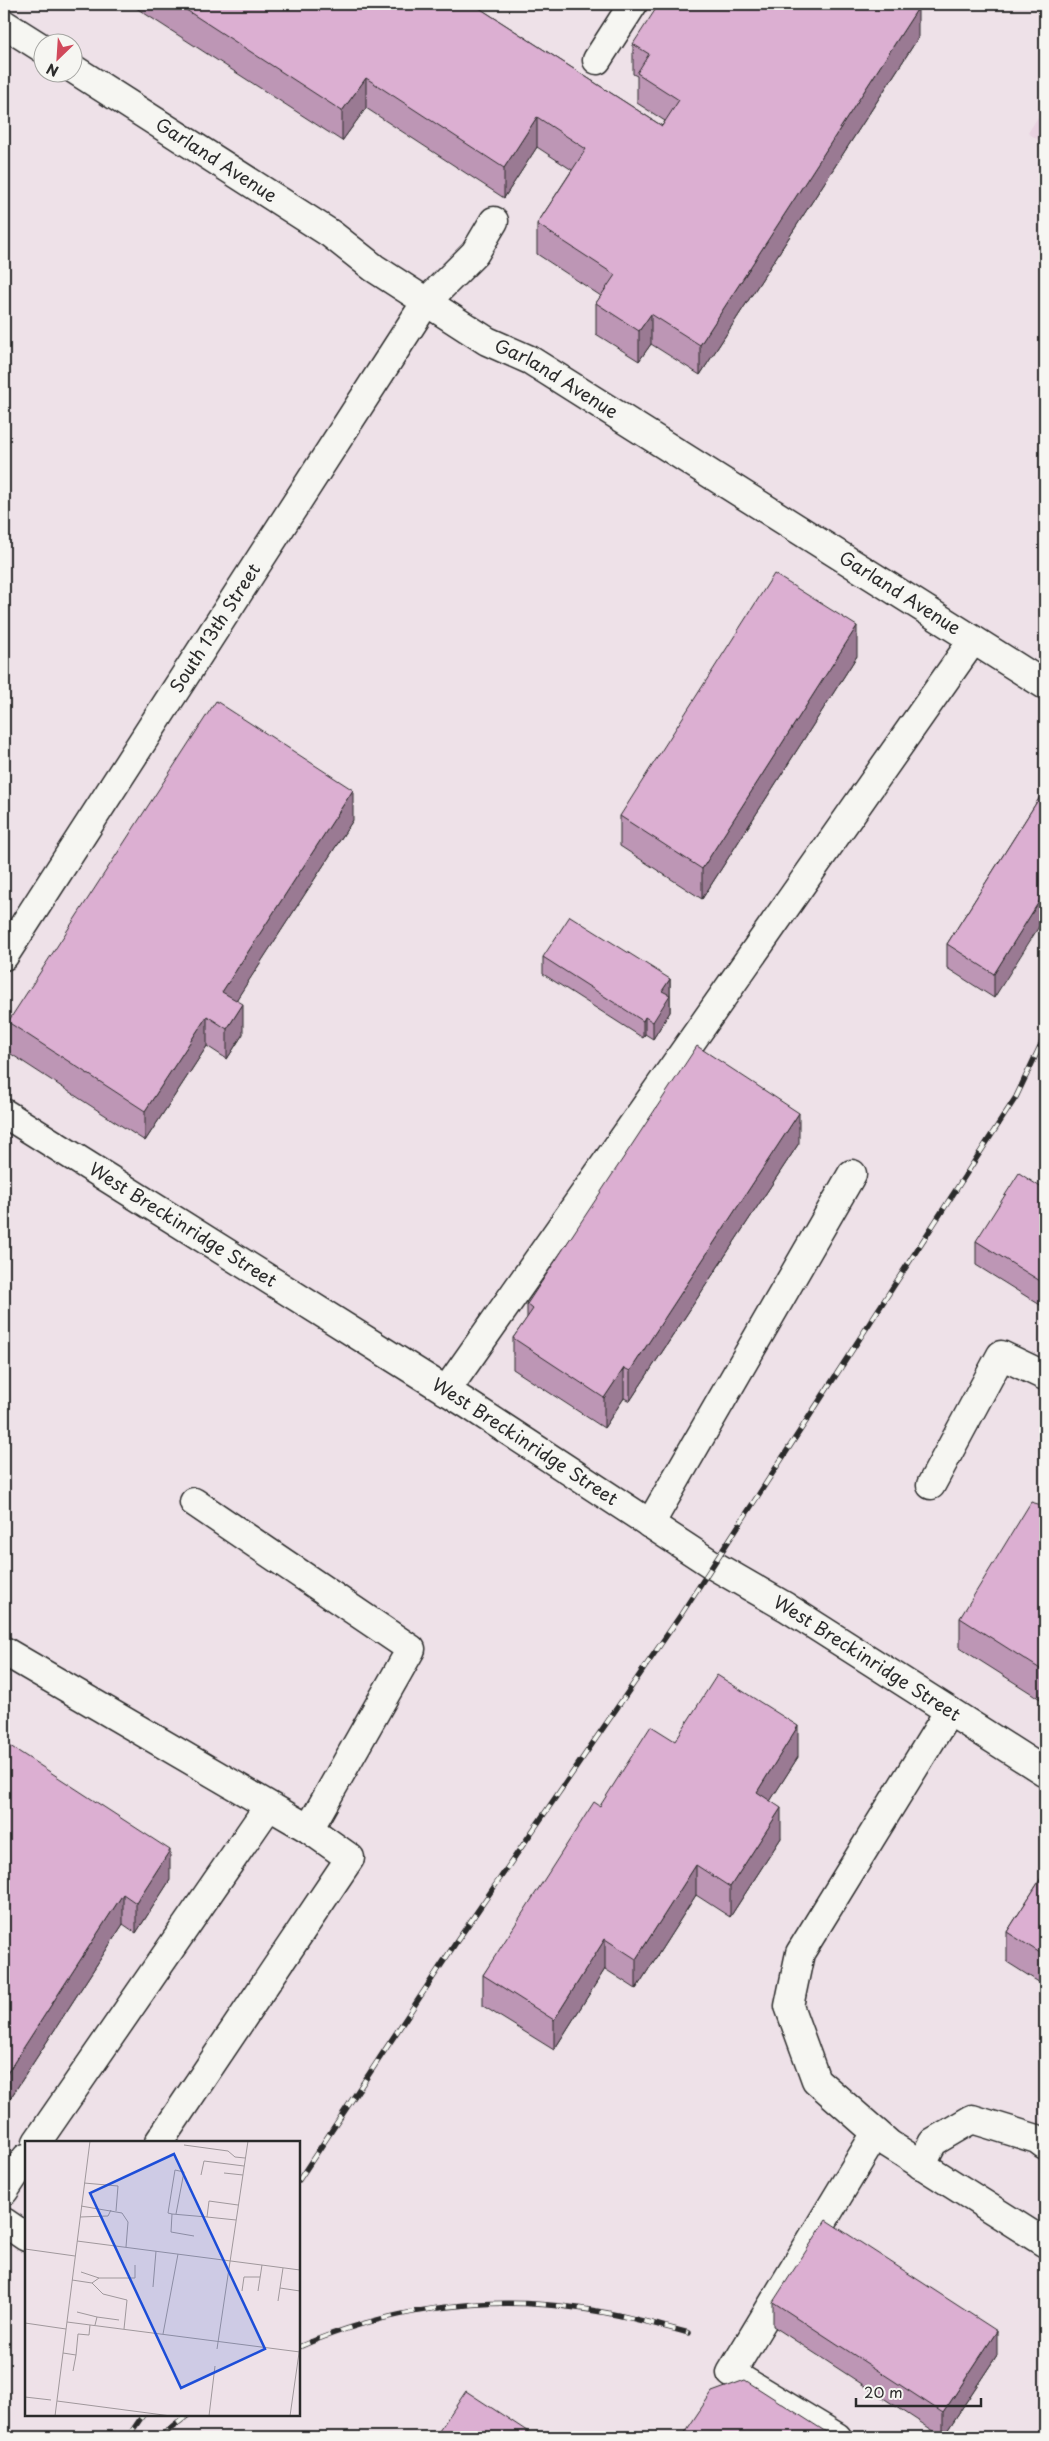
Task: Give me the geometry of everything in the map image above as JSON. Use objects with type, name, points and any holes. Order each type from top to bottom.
[{"type":"street","points":[[597,60],[633,4]]},
{"type":"street","points":[[4,24],[32,42]]},
{"type":"street","name":"Garland Avenue","points":[[82,74],[331,234],[374,268],[487,341],[530,360],[1045,686]]},
{"type":"street","name":"South 13th Street","points":[[4,956],[426,302],[475,253],[494,221]]},
{"type":"street","points":[[446,1391],[473,1349],[973,640]]},
{"type":"street","name":"West Breckinridge Street","points":[[4,1113],[446,1391],[650,1524],[1045,1772]]},
{"type":"street","points":[[650,1524],[852,1174]]},
{"type":"street","points":[[931,1485],[1001,1355],[1045,1376]]},
{"type":"street","points":[[194,1502],[411,1649],[309,1829]]},
{"type":"street","points":[[4,1651],[268,1807],[309,1829],[350,1858],[160,2141]]},
{"type":"street","points":[[949,1711],[800,1953],[789,2006],[816,2080],[889,2144],[1045,2244]]},
{"type":"street","points":[[38,2141],[268,1807]]},
{"type":"street","points":[[921,2165],[933,2142],[972,2119],[1037,2139],[1045,2144]]},
{"type":"street","points":[[837,2437],[731,2373],[876,2133]]},
{"type":"street","points":[[4,2190],[25,2159]]},
{"type":"street","points":[[4,2222],[25,2236]]},
{"type":"shaded area","points":[[1045,106],[1045,144],[1028,133]]},
{"type":"building","points":[[177,4],[473,4],[662,126],[679,100],[637,73],[649,54],[633,44],[659,4],[911,4],[918,8],[700,345],[651,314],[639,331],[596,303],[615,275],[537,224],[586,149],[537,117],[504,168],[366,78],[342,111]]},
{"type":"building","points":[[774,574],[857,626],[702,869],[620,816]]},
{"type":"building","points":[[216,701],[353,790],[222,992],[243,1004],[227,1029],[207,1016],[145,1111],[8,1022]]},
{"type":"building","points":[[1045,789],[1045,892],[994,974],[947,944]]},
{"type":"building","points":[[570,916],[670,979],[662,991],[670,995],[653,1022],[645,1017],[643,1021],[543,957]]},
{"type":"building","points":[[697,1046],[799,1113],[630,1371],[624,1368],[604,1398],[513,1338],[533,1309],[527,1304]]},
{"type":"building","points":[[1019,1173],[1045,1190],[1045,1284],[976,1241]]},
{"type":"building","points":[[1031,1502],[1045,1506],[1045,1672],[960,1618]]},
{"type":"building","points":[[717,1675],[798,1726],[757,1792],[781,1808],[730,1887],[696,1865],[636,1959],[605,1939],[554,2020],[483,1975],[594,1802],[600,1806],[651,1726],[675,1741]]},
{"type":"building","points":[[4,1742],[170,1850],[136,1903],[123,1894],[4,2078]]},
{"type":"building","points":[[1045,1872],[1045,1956],[1007,1932]]},
{"type":"building","points":[[826,2220],[997,2331],[943,2413],[773,2302]]},
{"type":"building","points":[[745,2380],[834,2437],[682,2437],[712,2392]]},
{"type":"building","points":[[466,2391],[536,2437],[435,2437]]},
{"type":"railway","points":[[300,2178],[457,1941],[680,1616],[1016,1097],[1045,1036]]},
{"type":"railway","points":[[300,2347],[366,2323],[400,2315],[435,2308],[506,2303],[542,2304],[591,2310],[689,2333]]},
{"type":"railway","points":[[128,2437],[142,2416]]},
{"type":"railway","points":[[160,2437],[187,2416]]}]
